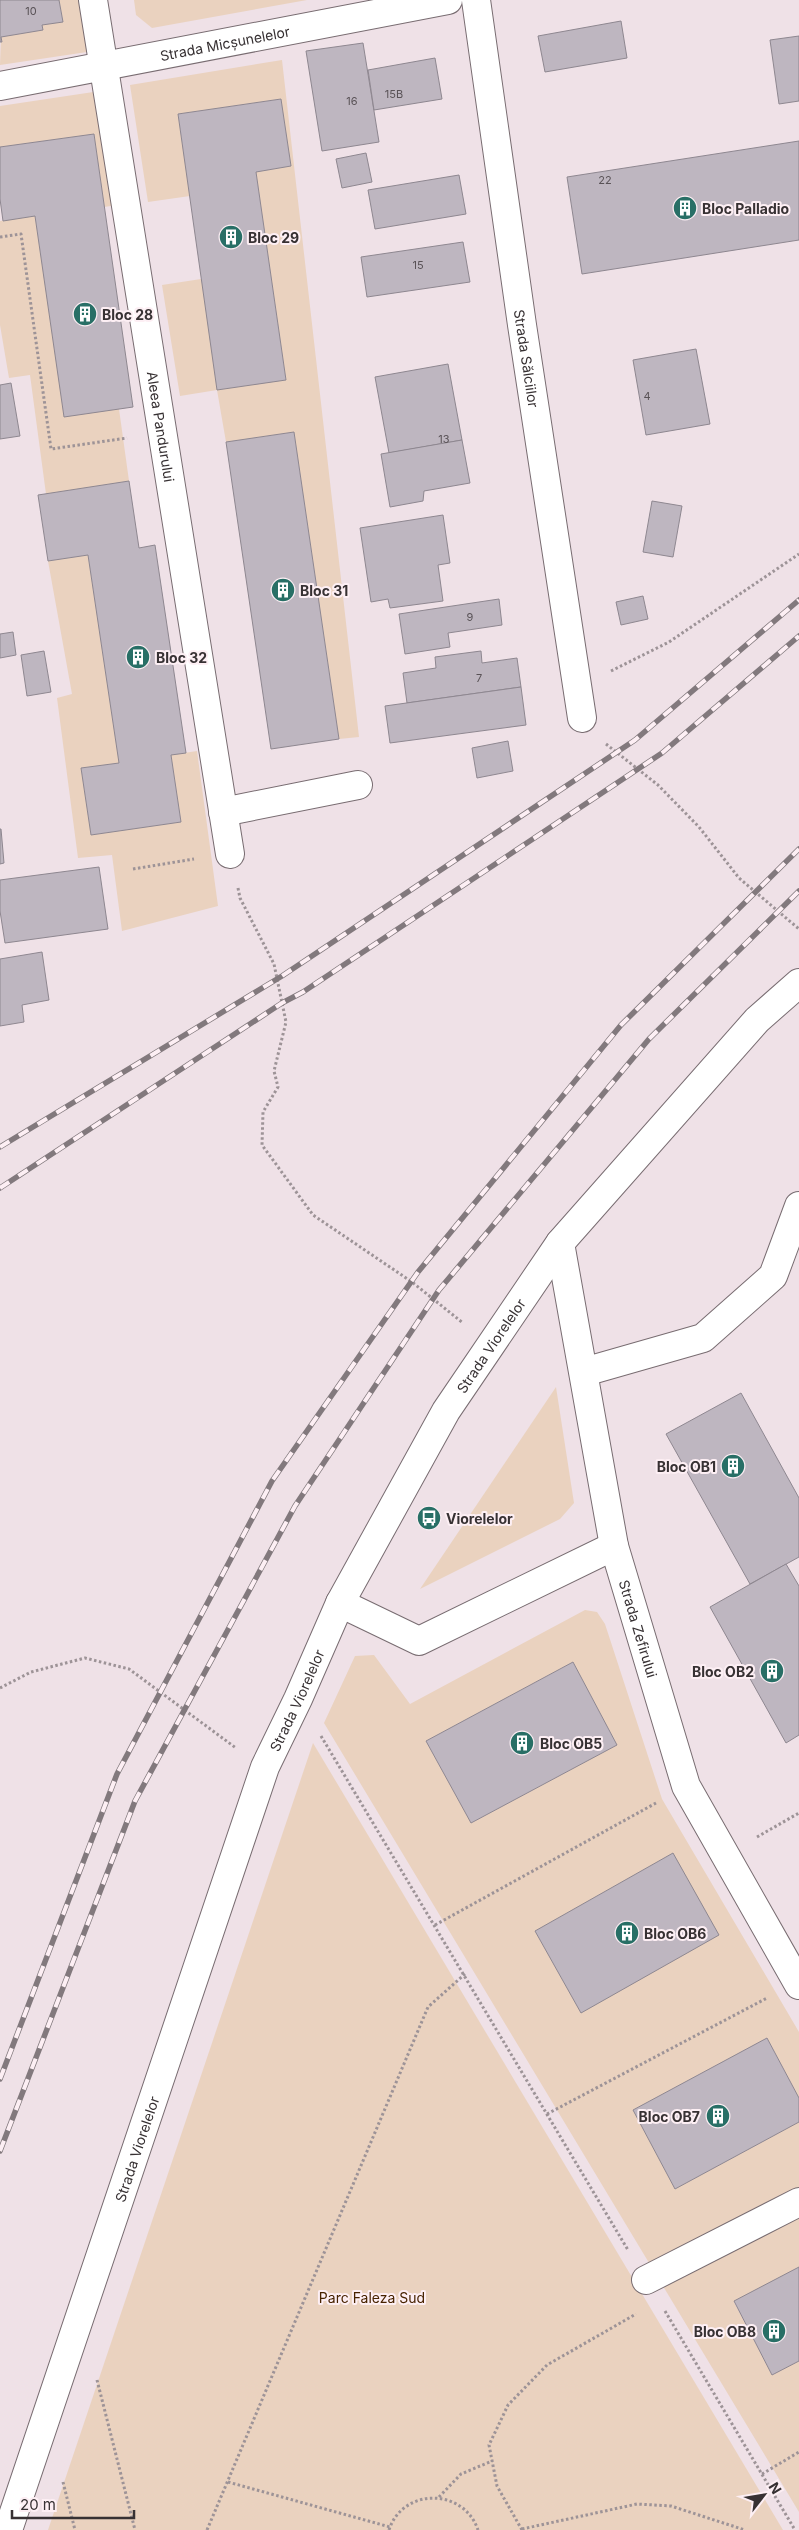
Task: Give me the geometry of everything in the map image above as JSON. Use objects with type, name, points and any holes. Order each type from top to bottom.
[{"type":"street","name":"Aleea Pandurului","points":[[92,0],[230,854]]},
{"type":"street","name":"Strada Micșunelelor","points":[[0,86],[448,0]]},
{"type":"street","name":"Strada Sălciilor","points":[[476,0],[582,718]]},
{"type":"street","points":[[223,812],[358,785]]},
{"type":"street","name":"Strada Viorelelor","points":[[8,2530],[265,1767],[298,1699],[340,1603],[446,1411],[560,1243],[757,1020],[799,983]]},
{"type":"street","points":[[584,1372],[703,1338],[773,1276],[799,1206]]},
{"type":"street","name":"Strada Zefirului","points":[[560,1243],[614,1546],[686,1786],[799,1985]]},
{"type":"street","points":[[340,1603],[419,1642],[614,1546]]},
{"type":"street","points":[[652,2291],[799,2202]]},
{"type":"path","points":[[0,237],[21,234],[51,448],[163,434]]},
{"type":"path","points":[[577,689],[669,642],[799,554]]},
{"type":"path","points":[[582,718],[600,740],[618,751],[658,785],[699,827],[739,878],[799,929]]},
{"type":"path","points":[[133,869],[230,854],[240,898],[274,964],[286,1022],[274,1071],[278,1087],[263,1112],[262,1145],[313,1215],[412,1282],[491,1345]]},
{"type":"path","name":"Strada Viorelelor","points":[[0,1688],[31,1672],[85,1658],[129,1669],[235,1748],[265,1767]]},
{"type":"path","points":[[298,1699],[465,1974],[795,2530]]},
{"type":"path","points":[[435,1925],[658,1802]]},
{"type":"path","points":[[757,1837],[799,1813]]},
{"type":"path","points":[[208,2530],[428,2007],[465,1974]]},
{"type":"path","points":[[547,2114],[772,1996]]},
{"type":"path","points":[[652,2291],[547,2365],[508,2405],[489,2446],[497,2486],[522,2529],[637,2504],[671,2506],[745,2530]]},
{"type":"path","points":[[97,2378],[135,2530]]},
{"type":"path","points":[[762,2474],[799,2452]]},
{"type":"path","points":[[439,2497],[461,2474],[492,2461]]},
{"type":"path","points":[[228,2482],[390,2529],[397,2514],[409,2504],[424,2498],[439,2497],[454,2502],[466,2511],[478,2530]]},
{"type":"green space","points":[[59,0],[79,0],[87,52],[0,65],[1,37],[43,30],[42,25],[63,21]]},
{"type":"green space","points":[[134,0],[307,0],[152,28],[136,15]]},
{"type":"green space","points":[[282,60],[359,737],[339,739],[294,432],[226,442],[217,390],[180,396],[162,285],[201,279],[286,380],[256,172],[291,166],[281,99],[178,114],[190,196],[148,202],[130,85]]},
{"type":"green space","points":[[100,91],[118,205],[104,207],[94,134],[0,147],[0,106]]},
{"type":"green space","points":[[35,216],[65,416],[119,409],[129,481],[46,494],[30,375],[9,378],[0,325],[0,221]]},
{"type":"green space","points":[[88,555],[119,763],[81,768],[91,835],[181,822],[171,755],[197,751],[218,906],[122,931],[112,855],[78,858],[57,698],[72,694],[48,561]]},
{"type":"green space","points":[[556,1387],[574,1503],[560,1519],[420,1589]]},
{"type":"green space","points":[[585,1610],[597,1612],[605,1624],[662,1799],[799,2032],[799,2098],[767,2038],[633,2110],[675,2189],[799,2122],[799,2267],[734,2302],[772,2375],[799,2361],[799,2512],[324,1723],[355,1656],[374,1655],[410,1704]],"holes":[[[573,1662],[617,1745],[471,1823],[426,1741]],[[673,1853],[581,2013],[535,1931]]]},
{"type":"green space","name":"Parc Faleza Sud","points":[[313,1743],[783,2530],[48,2530]]},
{"type":"building","points":[[0,0],[59,0],[63,22],[42,25],[43,30],[1,37],[2,42],[0,42]]},
{"type":"building","points":[[621,21],[627,58],[545,72],[538,36]]},
{"type":"building","points":[[799,36],[799,101],[779,104],[770,40]]},
{"type":"building","points":[[363,43],[379,142],[322,151],[306,51]]},
{"type":"building","points":[[435,58],[442,99],[374,110],[368,70]]},
{"type":"building","name":"Bloc 29","points":[[281,99],[291,166],[256,172],[286,380],[217,390],[178,114]]},
{"type":"building","name":"Bloc 28","points":[[94,134],[133,407],[64,417],[35,216],[3,221],[0,199],[0,147]]},
{"type":"building","name":"Bloc Palladio","points":[[799,141],[799,240],[582,274],[567,177]]},
{"type":"building","points":[[366,153],[372,182],[342,188],[336,159]]},
{"type":"building","points":[[459,175],[466,214],[375,229],[368,190]]},
{"type":"building","points":[[463,242],[470,282],[367,297],[361,257]]},
{"type":"building","points":[[696,349],[710,424],[646,435],[633,360]]},
{"type":"building","points":[[448,364],[462,440],[389,453],[375,377]]},
{"type":"building","points":[[11,383],[20,436],[0,439],[0,385]]},
{"type":"building","name":"Bloc 31","points":[[294,432],[339,739],[271,749],[226,442]]},
{"type":"building","points":[[462,440],[470,483],[424,491],[423,501],[390,507],[381,454]]},
{"type":"building","name":"Bloc 32","points":[[129,481],[139,548],[155,545],[186,753],[171,755],[181,822],[91,835],[81,768],[119,763],[88,555],[48,561],[38,495]]},
{"type":"building","points":[[652,501],[682,506],[673,557],[643,552]]},
{"type":"building","points":[[443,515],[450,563],[438,565],[443,601],[390,608],[388,599],[371,602],[360,528]]},
{"type":"building","points":[[643,596],[648,619],[621,625],[616,602]]},
{"type":"building","points":[[499,599],[502,625],[448,633],[450,647],[405,654],[399,614]]},
{"type":"building","points":[[13,632],[16,655],[0,658],[0,634]]},
{"type":"building","points":[[44,651],[51,692],[27,696],[21,655]]},
{"type":"building","points":[[481,651],[482,663],[517,658],[521,687],[407,703],[403,673],[436,668],[435,657]]},
{"type":"building","points":[[521,687],[526,725],[390,743],[385,706]]},
{"type":"building","points":[[508,741],[513,771],[477,778],[472,748]]},
{"type":"building","points":[[0,829],[4,863],[0,864]]},
{"type":"building","points":[[99,867],[108,929],[5,943],[0,911],[0,880]]},
{"type":"building","points":[[42,952],[49,1000],[22,1005],[24,1022],[0,1026],[0,959]]},
{"type":"building","name":"Bloc OB1","points":[[741,1393],[799,1498],[799,1557],[750,1584],[666,1434]]},
{"type":"building","name":"Bloc OB2","points":[[786,1564],[799,1586],[799,1735],[786,1743],[710,1607]]},
{"type":"building","name":"Bloc OB5","points":[[573,1662],[617,1745],[471,1823],[426,1741]]},
{"type":"building","name":"Bloc OB6","points":[[673,1853],[719,1935],[581,2013],[535,1931]]},
{"type":"building","name":"Bloc OB7","points":[[767,2038],[799,2098],[799,2122],[675,2189],[633,2110]]},
{"type":"building","name":"Bloc OB8","points":[[799,2267],[799,2361],[772,2375],[734,2301]]},
{"type":"railway","points":[[0,1147],[282,976],[635,740],[799,600]]},
{"type":"railway","points":[[0,1188],[282,1003],[303,992],[662,753],[799,636]]},
{"type":"railway","points":[[0,2079],[117,1774],[272,1481],[418,1272],[621,1025],[799,849]]},
{"type":"railway","points":[[0,2151],[135,1801],[295,1506],[439,1290],[649,1039],[799,891]]},
{"type":"place","name":"Bloc Palladio","points":[[685,208]]},
{"type":"place","name":"Bloc 29","points":[[231,237]]},
{"type":"place","name":"Bloc 28","points":[[85,314]]},
{"type":"place","name":"Bloc 31","points":[[283,590]]},
{"type":"place","name":"Bloc 32","points":[[138,657]]},
{"type":"place","name":"Bloc OB1","points":[[733,1466]]},
{"type":"place","name":"Viorelelor","points":[[429,1518]]},
{"type":"place","name":"Bloc OB2","points":[[772,1671]]},
{"type":"place","name":"Bloc OB5","points":[[522,1743]]},
{"type":"place","name":"Bloc OB6","points":[[627,1933]]},
{"type":"place","name":"Bloc OB7","points":[[718,2116]]},
{"type":"place","name":"Bloc OB8","points":[[774,2331]]}]
